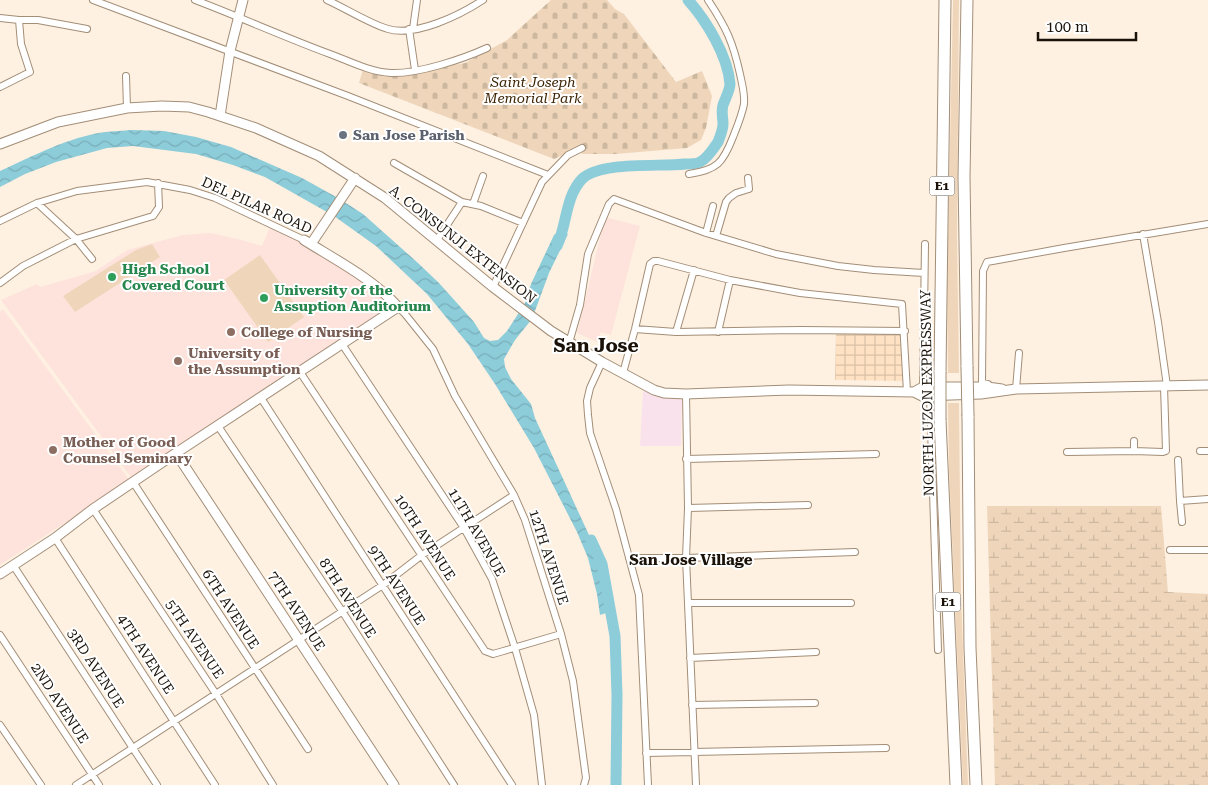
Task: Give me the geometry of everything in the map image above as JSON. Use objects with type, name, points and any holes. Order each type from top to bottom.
[{"type":"highway","name":"NORTH LUZON EXPRESSWAY","points":[[945,0],[940,420],[956,785]]},
{"type":"highway","name":"E1","points":[[967,0],[964,177],[970,629],[976,785]]},
{"type":"main road","points":[[220,116],[230,51],[242,0]]},
{"type":"main road","name":"A. CONSUNJI EXTENSION","points":[[0,144],[58,122],[127,108],[189,107],[256,128],[319,156],[355,178],[384,198],[534,318],[602,362],[654,390],[664,393],[686,394],[789,390],[910,392],[922,396],[930,396],[981,394],[1012,389]]},
{"type":"main road","points":[[308,242],[324,223],[355,178]]},
{"type":"main road","name":"DEL PILAR ROAD","points":[[308,242],[384,292],[398,307]]},
{"type":"main road","points":[[0,574],[176,453],[398,307]]},
{"type":"main road","points":[[910,392],[923,387],[986,386],[1012,389],[1208,385]]},
{"type":"main road","name":"7TH AVENUE","points":[[176,453],[394,785]]},
{"type":"street","points":[[93,0],[230,51],[548,175]]},
{"type":"street","points":[[195,0],[238,16],[264,29],[372,69],[394,73],[464,58],[487,48]]},
{"type":"street","points":[[327,0],[386,28],[411,29],[448,19],[468,10],[483,0]]},
{"type":"street","points":[[415,70],[411,29],[417,0]]},
{"type":"street","points":[[689,174],[706,171],[719,164],[727,153],[744,105],[744,92],[734,46],[726,28],[708,0]]},
{"type":"street","points":[[0,18],[38,20],[87,29]]},
{"type":"street","points":[[0,87],[30,72],[20,44],[19,20]]},
{"type":"street","points":[[126,76],[127,108]]},
{"type":"street","points":[[493,287],[542,182],[568,155],[582,148]]},
{"type":"street","points":[[394,163],[462,202],[473,204],[523,223]]},
{"type":"street","points":[[473,204],[483,176]]},
{"type":"street","points":[[716,236],[726,202],[732,195],[750,189],[748,178]]},
{"type":"street","name":"DEL PILAR ROAD","points":[[0,221],[37,203],[78,191],[147,182],[190,190],[215,198],[308,242]]},
{"type":"street","points":[[0,284],[23,266],[76,239],[153,216],[159,207],[158,183]]},
{"type":"street","points":[[570,343],[580,305],[588,254],[612,201],[616,199],[706,233],[776,254],[818,263],[874,270],[924,273]]},
{"type":"street","points":[[437,240],[462,202]]},
{"type":"street","points":[[37,203],[76,239],[92,259]]},
{"type":"street","points":[[706,233],[713,206]]},
{"type":"street","points":[[1019,353],[1012,389],[1000,385],[984,385],[982,383],[982,271],[986,264],[1014,256],[1208,224]]},
{"type":"street","points":[[1068,452],[1163,452],[1166,450],[1165,386],[1158,322],[1143,234]]},
{"type":"street","points":[[923,387],[925,244]]},
{"type":"street","points":[[623,373],[636,329],[650,264],[654,261],[730,280],[800,293],[900,303],[903,307],[910,392]]},
{"type":"street","points":[[676,332],[694,270]]},
{"type":"street","points":[[718,332],[730,280]]},
{"type":"street","name":"12TH AVENUE","points":[[398,307],[433,349],[468,420],[514,495],[528,526],[561,634],[573,681],[586,778],[584,785]]},
{"type":"street","points":[[636,329],[676,332],[905,331]]},
{"type":"street","name":"11TH AVENUE","points":[[342,344],[464,528],[492,579],[515,648],[534,715],[542,785]]},
{"type":"street","points":[[602,362],[590,388],[587,401],[590,433],[616,509],[639,595],[648,785]]},
{"type":"street","name":"10TH AVENUE","points":[[300,372],[485,650],[493,654],[561,634]]},
{"type":"street","points":[[686,394],[688,508],[686,558],[696,785]]},
{"type":"street","points":[[930,396],[938,650]]},
{"type":"street","name":"9TH AVENUE","points":[[261,398],[512,785]]},
{"type":"street","name":"8TH AVENUE","points":[[218,426],[342,611],[454,785]]},
{"type":"street","points":[[1134,441],[1134,451]]},
{"type":"street","points":[[1200,451],[1208,451]]},
{"type":"street","points":[[686,459],[876,454]]},
{"type":"street","points":[[1178,460],[1182,522]]},
{"type":"street","name":"6TH AVENUE","points":[[133,482],[308,749]]},
{"type":"street","points":[[76,785],[383,585],[422,556],[514,495]]},
{"type":"street","points":[[1180,501],[1208,499]]},
{"type":"street","points":[[688,508],[808,505]]},
{"type":"street","name":"5TH AVENUE","points":[[93,509],[216,694],[273,785]]},
{"type":"street","name":"4TH AVENUE","points":[[55,538],[215,785]]},
{"type":"street","points":[[1170,550],[1208,550]]},
{"type":"street","points":[[629,558],[686,558],[855,552]]},
{"type":"street","name":"3RD AVENUE","points":[[13,565],[157,785]]},
{"type":"street","points":[[688,603],[851,603]]},
{"type":"street","name":"2ND AVENUE","points":[[0,635],[99,785]]},
{"type":"street","points":[[690,658],[816,652]]},
{"type":"street","points":[[692,704],[815,703]]},
{"type":"street","points":[[0,725],[42,785]]},
{"type":"street","points":[[646,753],[886,748]]},
{"type":"shaded area","points":[[605,217],[640,226],[611,335],[601,332],[597,342],[577,333]]},
{"type":"shaded area","name":"University of the Assumption","points":[[270,227],[315,250],[391,302],[392,305],[224,418],[222,416],[215,421],[217,424],[133,480],[1,300],[37,284],[40,287],[96,271],[127,250],[183,235],[210,233],[262,246]]},
{"type":"shaded area","name":"Mother of Good Counsel Seminary","points":[[3,309],[130,481],[0,565],[0,312]]},
{"type":"shaded area","points":[[902,332],[902,381],[835,380],[836,333]]},
{"type":"shaded area","points":[[643,391],[682,400],[681,446],[640,446]]},
{"type":"green space","name":"Saint Joseph Memorial Park","points":[[551,0],[607,0],[615,9],[624,14],[676,82],[702,71],[712,96],[706,128],[701,140],[687,148],[615,154],[582,154],[579,148],[554,159],[359,83],[363,69],[389,76],[465,63],[507,40]]},
{"type":"green space","points":[[953,0],[959,0],[957,233],[959,373],[948,373],[947,289]]},
{"type":"green space","name":"High School Covered Court","points":[[152,244],[160,257],[75,312],[63,296],[136,250]]},
{"type":"green space","name":"University of the Assuption Auditorium","points":[[260,255],[304,317],[268,342],[224,280]]},
{"type":"green space","points":[[948,403],[959,403],[961,595],[968,785],[963,785],[949,471]]},
{"type":"green space","points":[[987,506],[1161,506],[1168,592],[1208,594],[1208,785],[995,785]]},
{"type":"water","points":[[132,130],[164,131],[196,137],[231,147],[302,178],[338,198],[363,214],[418,263],[474,322],[484,338],[490,341],[498,340],[507,331],[525,303],[531,284],[554,235],[560,231],[568,234],[549,273],[532,319],[515,340],[504,359],[505,367],[511,379],[531,404],[535,418],[595,548],[601,564],[609,612],[600,615],[588,558],[577,532],[534,448],[468,344],[427,294],[376,246],[334,216],[265,177],[233,165],[196,154],[133,146],[107,148],[56,162],[25,174],[0,187],[0,171],[38,153],[92,134]]},
{"type":"waterway","points":[[557,246],[572,194],[582,179],[591,173],[616,167],[697,163],[703,161],[718,142],[723,126],[722,108],[730,86],[728,73],[721,50],[715,39],[688,0]]},
{"type":"waterway","points":[[591,540],[602,564],[615,636],[617,695],[616,785]]},
{"type":"place","name":"San Jose Parish","points":[[343,135]]},
{"type":"place","name":"High School Covered Court","points":[[112,277]]},
{"type":"place","name":"University of the Assuption Auditorium","points":[[264,298]]},
{"type":"place","name":"College of Nursing","points":[[231,332]]},
{"type":"place","name":"University of the Assumption","points":[[178,361]]},
{"type":"place","name":"Mother of Good Counsel Seminary","points":[[53,450]]},
{"type":"district","name":"San Jose","points":[[596,345]]},
{"type":"district","name":"San Jose Village","points":[[691,560]]}]
